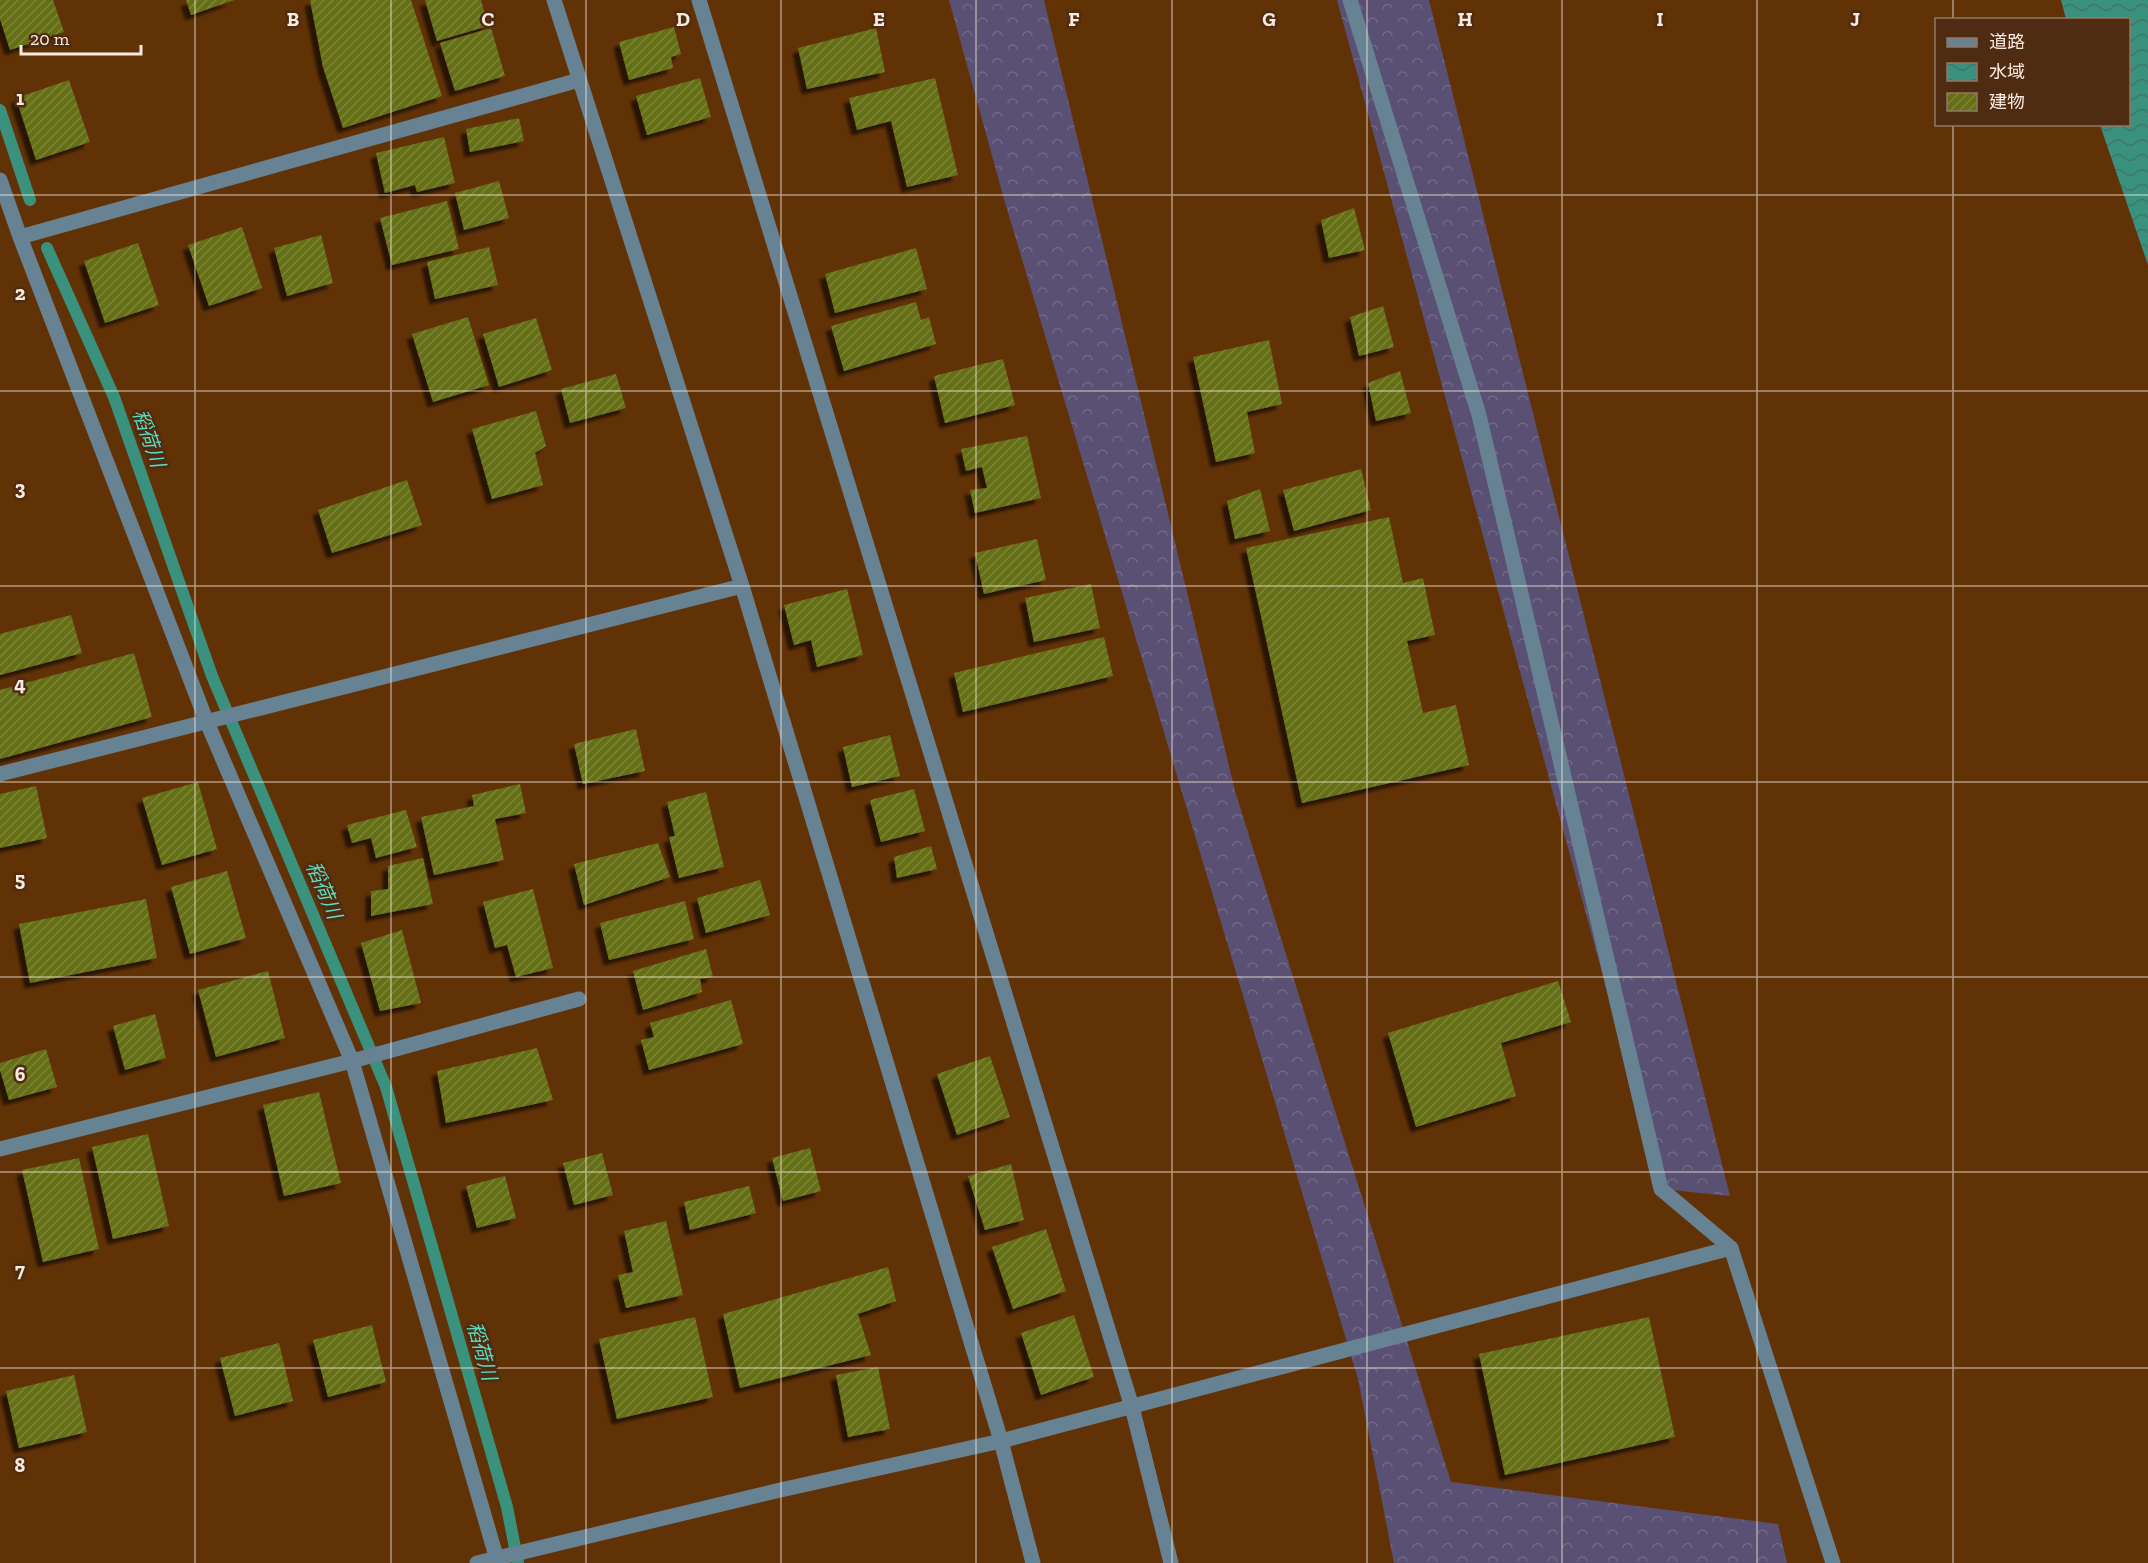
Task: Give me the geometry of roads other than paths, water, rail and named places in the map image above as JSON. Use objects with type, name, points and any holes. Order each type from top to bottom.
[{"type":"street","points":[[554,0],[742,586],[1001,1441],[1032,1563]]},
{"type":"street","points":[[699,0],[1132,1407],[1171,1563]]},
{"type":"street","points":[[1350,0],[1479,415],[1661,1189],[1731,1248],[1833,1563]]},
{"type":"street","points":[[20,237],[579,80]]},
{"type":"street","points":[[0,180],[20,237],[208,720],[352,1060],[501,1558]]},
{"type":"street","points":[[0,774],[742,586]]},
{"type":"street","points":[[0,1149],[352,1060],[579,999]]},
{"type":"street","points":[[477,1563],[776,1491],[1001,1441],[1731,1248]]},
{"type":"water","points":[[2061,0],[2148,0],[2148,265],[2100,126],[2130,126],[2130,18],[2066,18]]},
{"type":"waterway","name":"稻荷川","points":[[0,110],[30,200]]},
{"type":"waterway","name":"稻荷川","points":[[47,248],[114,397],[212,676],[386,1087],[507,1507],[518,1563]]}]
